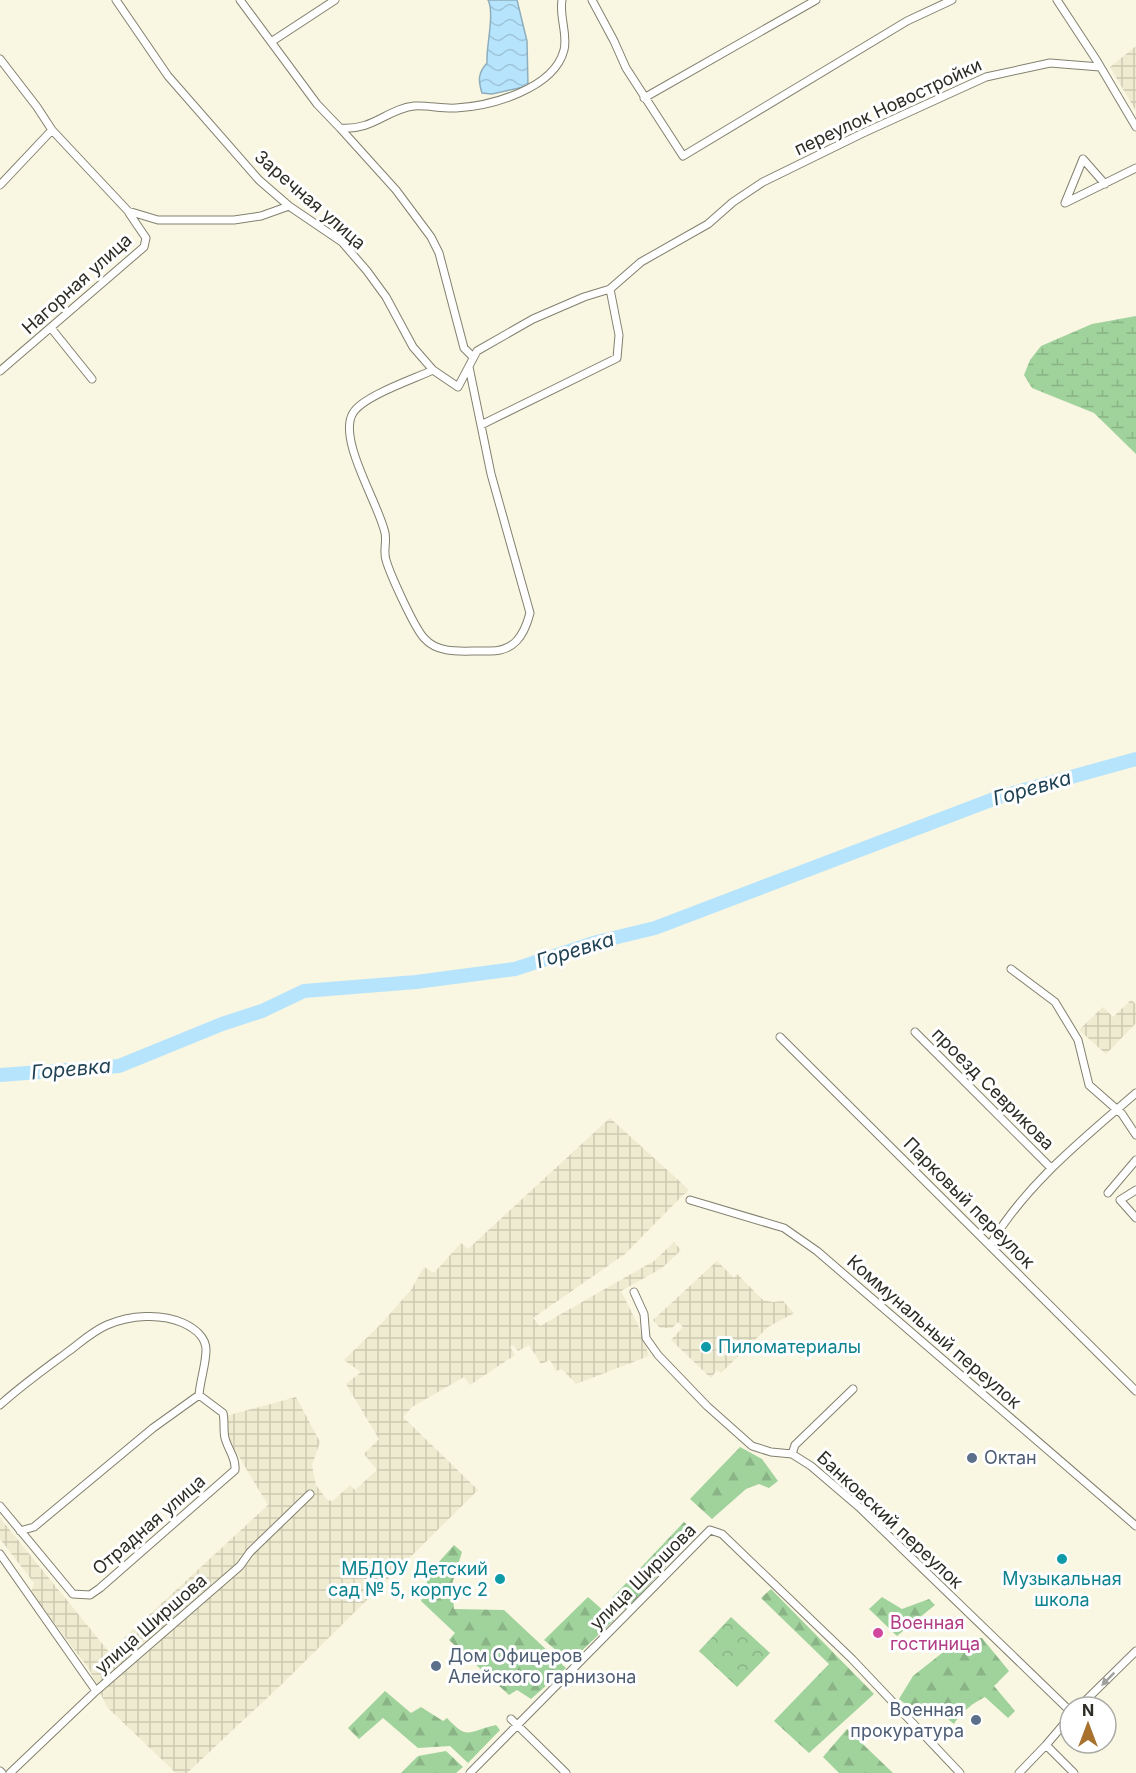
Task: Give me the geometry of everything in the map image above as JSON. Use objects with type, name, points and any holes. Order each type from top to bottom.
[{"type":"street","name":"Заречная улица","points":[[116,0],[168,76],[260,180],[290,206],[342,242],[355,256],[386,297],[413,347],[433,370]]},
{"type":"street","points":[[240,0],[317,104],[396,189],[431,237],[439,253],[464,348],[471,362],[490,474],[530,612],[525,630],[513,645],[499,651],[437,649],[423,637],[401,596],[386,559],[386,534],[352,445],[349,429],[355,410],[374,396],[433,370],[458,387],[471,362],[477,351],[533,319],[584,297],[610,289],[619,336],[617,358],[482,425]]},
{"type":"street","points":[[271,42],[335,0]]},
{"type":"street","points":[[340,128],[364,127],[415,106],[456,108],[492,103],[523,91],[551,74],[563,54],[565,45],[562,0]]},
{"type":"street","points":[[592,0],[615,40],[626,68],[683,156],[907,21],[952,0]]},
{"type":"street","points":[[644,98],[816,0]]},
{"type":"street","points":[[1057,0],[1136,127]]},
{"type":"street","name":"Нагорная улица","points":[[0,59],[38,107],[52,130],[128,211],[146,238],[144,248],[0,371]]},
{"type":"street","name":"переулок Новостройки","points":[[610,289],[640,262],[708,224],[733,202],[763,182],[986,77],[1050,63],[1100,67]]},
{"type":"street","points":[[0,185],[52,130]]},
{"type":"street","points":[[1105,184],[1083,159],[1065,203],[1105,184],[1136,168]]},
{"type":"street","name":"Нагорная улица","points":[[128,211],[158,220],[234,220],[261,216],[290,206]]},
{"type":"street","points":[[51,328],[92,379]]},
{"type":"street","points":[[1011,969],[1055,1002],[1078,1040],[1089,1085],[1117,1109],[1136,1135]]},
{"type":"street","name":"проезд Севрикова","points":[[915,1032],[1051,1168]]},
{"type":"street","name":"Парковый переулок","points":[[780,1037],[1136,1391]]},
{"type":"street","points":[[990,1245],[1005,1220],[1051,1168],[1136,1092]]},
{"type":"street","points":[[1108,1193],[1136,1160]]},
{"type":"street","points":[[1136,1190],[1120,1200],[1136,1218]]},
{"type":"street","name":"Коммунальный переулок","points":[[690,1200],[784,1228],[817,1251],[1136,1526]]},
{"type":"street","name":"Банковский переулок","points":[[634,1293],[644,1314],[646,1338],[658,1355],[707,1406],[752,1446],[771,1452],[792,1454],[812,1466],[859,1507],[1058,1699]]},
{"type":"street","points":[[0,1405],[16,1390],[106,1326],[128,1319],[168,1317],[186,1324],[200,1334],[206,1350],[199,1395],[153,1428],[34,1527],[20,1531]]},
{"type":"street","name":"Банковский переулок","points":[[792,1454],[795,1445],[853,1389]]},
{"type":"street","name":"Отрадная улица","points":[[0,1506],[73,1594],[90,1595],[235,1470],[233,1455],[225,1437],[223,1413],[199,1395]]},
{"type":"street","name":"улица Ширшова","points":[[10,1773],[96,1691],[240,1566],[250,1552],[310,1494]]},
{"type":"street","name":"улица Ширшова","points":[[470,1773],[710,1530],[722,1534],[788,1596],[926,1735],[960,1773]]},
{"type":"street","points":[[0,1554],[96,1691]]},
{"type":"street","points":[[1091,1695],[1136,1651]]},
{"type":"street","points":[[511,1719],[566,1773]]},
{"type":"street","points":[[1019,1773],[1058,1731]]},
{"type":"street","points":[[1046,1745],[1074,1773]]},
{"type":"shaded area","points":[[1136,46],[1136,111],[1110,67]]},
{"type":"shaded area","points":[[1131,1000],[1136,1004],[1136,1023],[1106,1054],[1079,1030],[1103,1007],[1113,1017]]},
{"type":"shaded area","points":[[610,1118],[688,1189],[687,1193],[625,1254],[533,1318],[540,1326],[654,1261],[674,1242],[681,1250],[662,1268],[621,1291],[638,1325],[649,1356],[576,1384],[562,1369],[556,1371],[550,1360],[541,1364],[529,1345],[518,1351],[513,1345],[510,1347],[515,1355],[470,1385],[464,1377],[412,1407],[403,1417],[478,1490],[282,1684],[187,1773],[176,1773],[107,1707],[89,1669],[31,1592],[34,1583],[0,1539],[0,1518],[109,1652],[268,1505],[226,1435],[226,1416],[296,1397],[320,1442],[312,1465],[316,1485],[327,1500],[333,1501],[350,1485],[355,1490],[377,1470],[364,1454],[379,1439],[346,1384],[361,1372],[344,1360],[380,1325],[411,1290],[424,1267],[434,1273],[461,1243],[468,1249]]},
{"type":"shaded area","points":[[717,1261],[734,1278],[737,1274],[763,1300],[783,1301],[794,1313],[768,1327],[721,1373],[717,1370],[711,1378],[671,1340],[683,1327],[678,1322],[672,1328],[660,1328],[653,1320]]},
{"type":"green space","points":[[1136,316],[1136,454],[1094,413],[1032,388],[1024,375],[1030,360],[1041,346],[1092,324]]},
{"type":"green space","points":[[740,1447],[762,1459],[778,1481],[769,1488],[759,1484],[746,1489],[712,1519],[690,1499]]},
{"type":"green space","points":[[684,1522],[696,1533],[626,1610],[612,1598]]},
{"type":"green space","points":[[454,1545],[462,1552],[452,1584],[454,1609],[504,1610],[566,1668],[531,1699],[517,1690],[509,1695],[449,1640],[455,1633],[421,1601],[430,1572]]},
{"type":"green space","points":[[771,1589],[874,1694],[809,1753],[774,1721],[829,1664],[761,1598]]},
{"type":"green space","points":[[588,1597],[614,1620],[570,1662],[544,1640]]},
{"type":"green space","points":[[882,1597],[902,1609],[929,1599],[935,1605],[897,1636],[869,1609]]},
{"type":"green space","points":[[731,1617],[770,1653],[737,1687],[699,1651]]},
{"type":"green space","points":[[965,1638],[982,1638],[1009,1671],[994,1686],[1015,1711],[1008,1718],[985,1697],[967,1709],[954,1724],[934,1708],[921,1717],[899,1699],[913,1676],[951,1646]]},
{"type":"green space","points":[[385,1691],[411,1713],[421,1707],[443,1721],[447,1718],[464,1732],[496,1725],[500,1730],[468,1763],[450,1746],[418,1748],[383,1718],[359,1739],[348,1728]]},
{"type":"green space","points":[[847,1729],[893,1773],[839,1773],[823,1757]]},
{"type":"green space","points":[[446,1751],[463,1767],[456,1773],[401,1773],[418,1756]]},
{"type":"water","points":[[488,0],[517,0],[527,41],[528,86],[492,94],[482,93],[480,77],[487,63],[491,13]]},
{"type":"waterway","name":"Горевка","points":[[0,1075],[119,1066],[222,1024],[262,1011],[304,991],[416,982],[515,969],[597,942],[655,928],[999,797],[1136,759]]},
{"type":"place","name":"Пиломатериалы","points":[[706,1347]]},
{"type":"place","name":"Октан","points":[[972,1458]]},
{"type":"place","name":"Музыкальная школа","points":[[1062,1559]]},
{"type":"place","name":"МБДОУ Детский сад № 5, корпус 2","points":[[500,1579]]},
{"type":"place","name":"Военная гостиница","points":[[878,1633]]},
{"type":"place","name":"Дом Офицеров Алейского гарнизона","points":[[436,1666]]},
{"type":"place","name":"Военная прокуратура","points":[[976,1720]]}]
